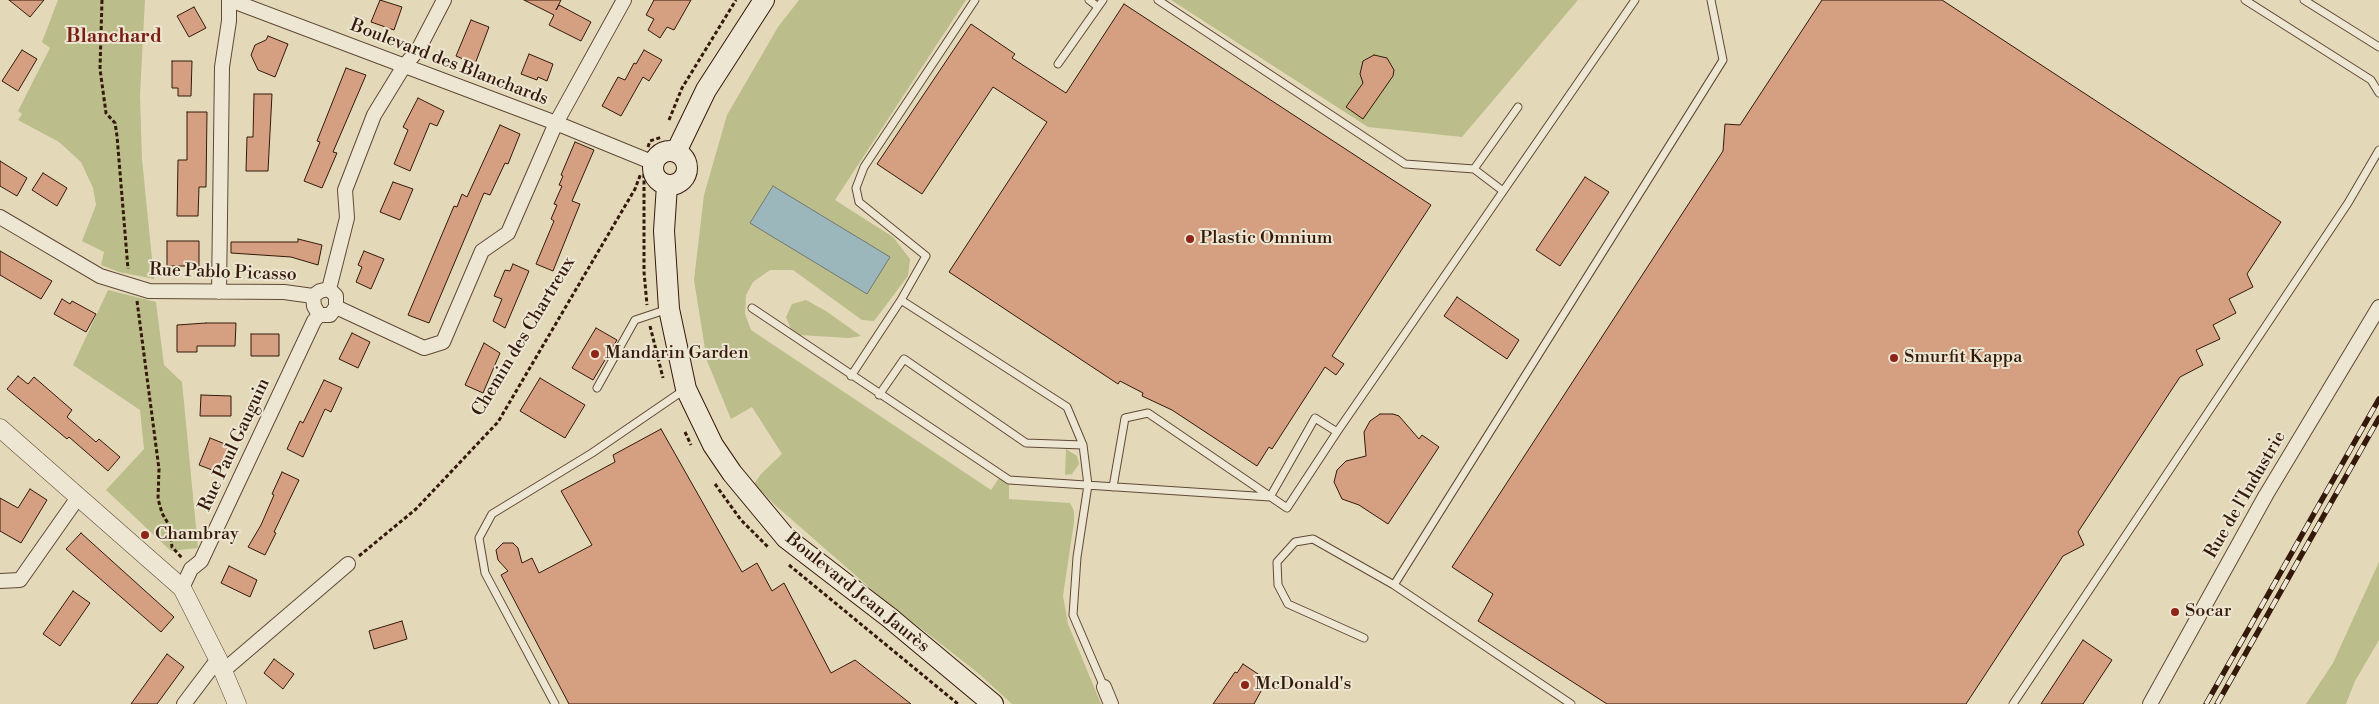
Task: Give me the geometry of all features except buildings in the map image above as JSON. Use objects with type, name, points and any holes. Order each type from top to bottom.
[{"type":"main road","points":[[676,152],[706,90],[764,0]]},
{"type":"main road","points":[[666,151],[676,152],[685,159],[688,170],[683,180],[667,185],[662,183],[654,174],[649,156],[656,158],[666,151]]},
{"type":"main road","name":"Boulevard Jean Jaurès","points":[[667,185],[664,231],[669,309],[686,389],[713,446],[732,473],[786,538],[890,618],[993,704]]},
{"type":"street","name":"Boulevard des Blanchards","points":[[229,0],[649,156]]},
{"type":"street","points":[[219,292],[222,66],[229,21],[229,0]]},
{"type":"street","points":[[329,289],[347,218],[345,190],[374,115],[404,66],[418,50],[444,0]]},
{"type":"street","points":[[336,307],[424,348],[443,342],[482,250],[508,233],[556,123],[623,0]]},
{"type":"street","name":"Rue Pablo Picasso","points":[[0,217],[100,276],[149,292],[284,292],[313,296]]},
{"type":"street","points":[[329,289],[336,296],[336,307],[330,315],[319,315],[314,306],[313,296],[320,291],[329,289]]},
{"type":"street","name":"Rue de l'Industrie","points":[[2150,704],[2266,495],[2379,307]]},
{"type":"street","name":"Rue Paul Gauguin","points":[[182,588],[191,569],[201,561],[319,315]]},
{"type":"street","points":[[0,428],[182,588],[221,665],[237,704]]},
{"type":"street","points":[[0,581],[20,580],[79,496]]},
{"type":"street","points":[[184,704],[221,665],[348,564]]},
{"type":"street","points":[[1104,687],[1111,704]]},
{"type":"lane","points":[[851,376],[901,300],[926,256],[860,202],[856,188],[864,167],[975,0]]},
{"type":"lane","points":[[1090,0],[1098,7]]},
{"type":"lane","points":[[1058,64],[1103,0]]},
{"type":"lane","points":[[1158,0],[1405,164],[1474,169],[1503,190]]},
{"type":"lane","points":[[1113,487],[1125,418],[1148,413],[1287,508],[1337,432],[1635,0]]},
{"type":"lane","points":[[1394,585],[1724,60],[1711,0]]},
{"type":"lane","points":[[2245,0],[2371,80],[2379,92]]},
{"type":"lane","points":[[2304,0],[2379,48]]},
{"type":"lane","points":[[1474,169],[1518,107]]},
{"type":"lane","points":[[2014,704],[2348,203],[2379,150]]},
{"type":"lane","points":[[901,300],[1067,407],[1083,445],[1088,485],[1077,557],[1073,615],[1104,687]]},
{"type":"lane","points":[[752,308],[1009,480],[1270,497]]},
{"type":"lane","points":[[597,388],[635,320],[669,309]]},
{"type":"lane","points":[[880,395],[904,359],[1026,443],[1083,445]]},
{"type":"lane","points":[[555,704],[485,573],[479,538],[492,514],[592,453],[686,389]]},
{"type":"lane","points":[[1270,497],[1315,418],[1337,432]]},
{"type":"lane","points":[[1364,638],[1288,604],[1278,585],[1277,562],[1295,542],[1313,539],[1394,585],[1571,704]]},
{"type":"path","points":[[668,122],[682,88],[736,0]]},
{"type":"path","points":[[649,156],[650,141],[662,138],[665,130]]},
{"type":"path","name":"Chemin des Chartreux","points":[[348,564],[416,509],[498,422],[635,189],[649,156]]},
{"type":"green space","points":[[58,0],[145,0],[140,95],[142,159],[154,279],[119,272],[101,265],[104,252],[82,241],[96,205],[93,188],[81,162],[59,142],[18,120],[22,114],[18,111],[50,48],[42,42]]},
{"type":"green space","points":[[799,0],[966,0],[835,200],[893,237],[910,259],[908,276],[874,321],[862,320],[793,270],[770,270],[753,282],[746,295],[745,314],[751,330],[991,490],[999,478],[1009,484],[1009,499],[1070,503],[1074,511],[1074,522],[1063,596],[1068,624],[1101,704],[1012,704],[978,673],[877,594],[775,505],[754,484],[761,474],[782,454],[752,407],[731,419],[707,361],[694,280],[704,195],[727,115],[778,27]]},
{"type":"green space","points":[[1171,0],[1578,0],[1462,137],[1368,127]]},
{"type":"green space","points":[[108,290],[156,302],[164,365],[182,382],[198,548],[171,551],[106,490],[144,449],[140,410],[73,365]]},
{"type":"green space","points":[[806,300],[826,311],[861,336],[849,338],[799,335],[791,329],[786,317],[792,304]]},
{"type":"green space","points":[[1066,449],[1077,456],[1079,464],[1072,474],[1065,475]]},
{"type":"green space","points":[[2379,562],[2379,640],[2355,681],[2346,704],[2306,704],[2333,663]]},
{"type":"water","points":[[773,186],[890,257],[867,294],[750,223]]},
{"type":"railway","points":[[2206,704],[2379,399]]},
{"type":"railway","points":[[2217,704],[2379,418]]},
{"type":"place","name":"Plastic Omnium","points":[[1190,239]]},
{"type":"place","name":"Mandarin Garden","points":[[595,354]]},
{"type":"place","name":"Smurfit Kappa","points":[[1894,358]]},
{"type":"place","name":"Chambray","points":[[145,535]]},
{"type":"place","name":"Socar","points":[[2175,612]]},
{"type":"place","name":"McDonald's","points":[[1245,685]]},
{"type":"district","name":"Blanchard","points":[[114,37]]}]
